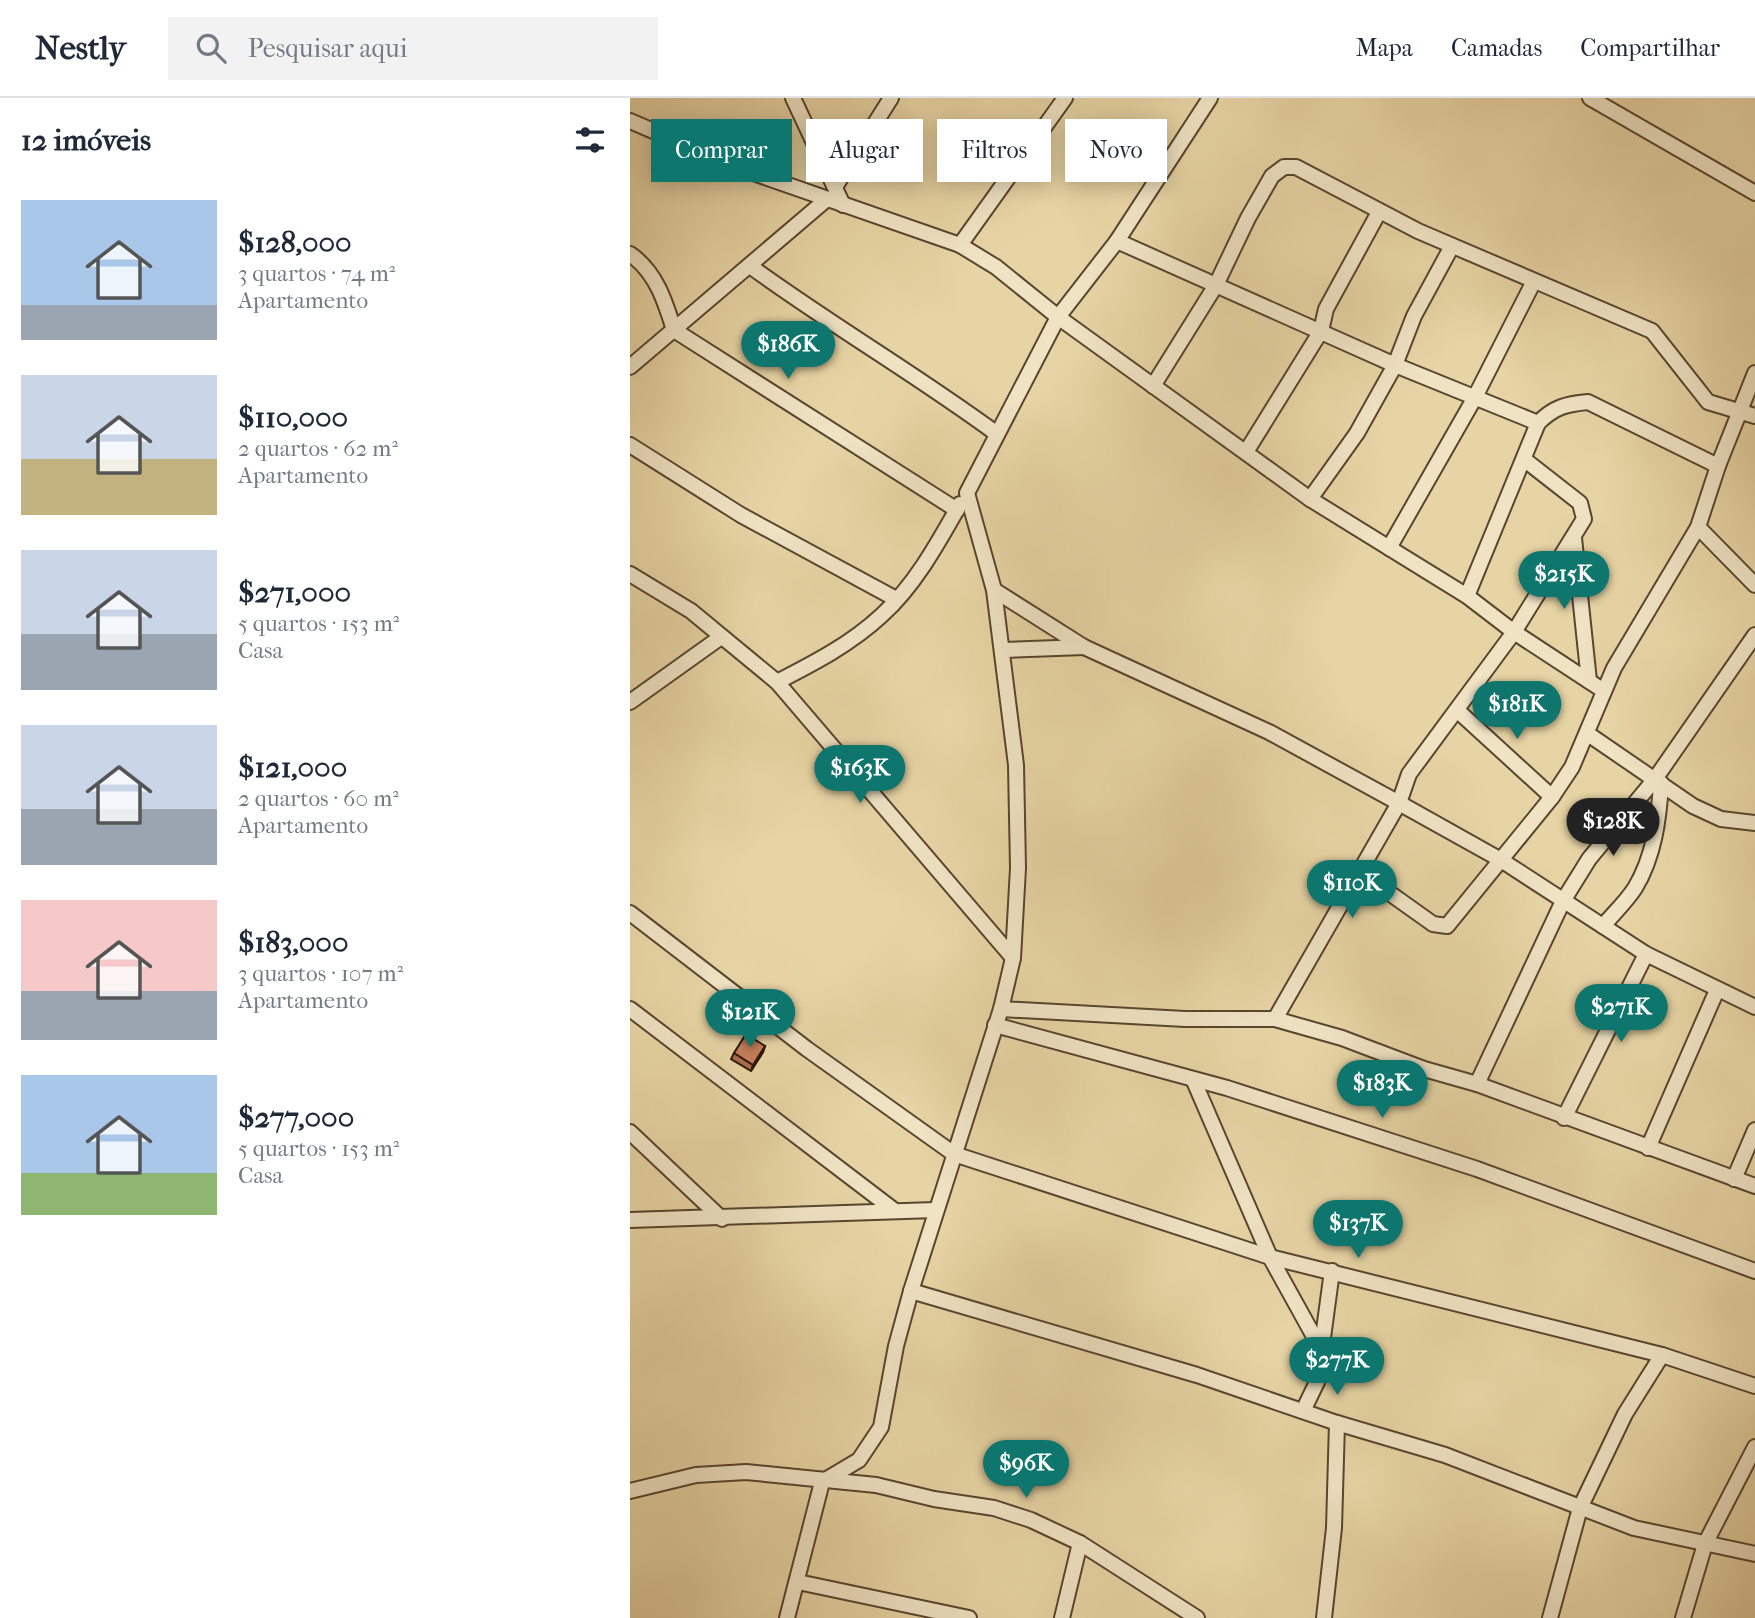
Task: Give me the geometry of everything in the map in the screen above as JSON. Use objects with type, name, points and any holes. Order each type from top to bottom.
[{"type":"street","points":[[793,98],[831,193],[843,205],[960,245],[996,267],[1058,317],[1310,499],[1467,596],[1514,632],[1604,691]]},
{"type":"street","points":[[630,367],[831,193],[891,98]]},
{"type":"street","points":[[960,245],[1065,98]]},
{"type":"street","points":[[777,682],[829,655],[882,615],[926,562],[967,493],[1058,317],[1117,242],[1210,98]]},
{"type":"street","points":[[1590,98],[1755,193]]},
{"type":"street","points":[[630,122],[739,168],[831,193]]},
{"type":"street","points":[[1153,386],[1216,285],[1248,218],[1272,177],[1284,167],[1296,167],[1380,212],[1452,246],[1533,283],[1652,331],[1709,402],[1749,413]]},
{"type":"street","points":[[1245,452],[1321,331],[1326,309],[1380,212]]},
{"type":"street","points":[[1117,242],[1474,399],[1538,423]]},
{"type":"street","points":[[1310,499],[1357,433],[1395,365],[1414,316],[1452,246]]},
{"type":"street","points":[[630,254],[646,265],[665,301],[674,330],[957,510]]},
{"type":"street","points":[[750,265],[814,312],[939,391],[998,434]]},
{"type":"street","points":[[1389,548],[1474,399],[1533,283]]},
{"type":"street","points":[[1360,872],[1440,927],[1447,926],[1552,797],[1572,767],[1588,734],[1614,668],[1698,527],[1718,466],[1749,413],[1755,373]]},
{"type":"street","points":[[1467,596],[1538,423],[1551,410],[1567,404],[1588,402],[1718,466]]},
{"type":"street","points":[[630,444],[741,515],[896,599]]},
{"type":"street","points":[[1275,1019],[1399,803],[1409,774],[1514,632],[1584,519],[1580,503],[1525,460]]},
{"type":"street","points":[[787,1618],[822,1482],[859,1460],[881,1427],[896,1346],[911,1291],[1001,1009],[1013,958],[1018,868],[1016,765],[994,590],[967,493]]},
{"type":"street","points":[[1698,527],[1755,585]]},
{"type":"street","points":[[1574,538],[1589,681]]},
{"type":"street","points":[[630,574],[691,611],[777,682],[1013,958]]},
{"type":"street","points":[[994,590],[1084,648],[1269,732],[1399,803],[1500,860],[1646,954],[1755,1007]]},
{"type":"street","points":[[1477,1084],[1563,901],[1590,859],[1658,781],[1755,635]]},
{"type":"street","points":[[630,702],[721,637]]},
{"type":"street","points":[[1003,650],[1084,648]]},
{"type":"street","points":[[1458,711],[1552,797]]},
{"type":"street","points":[[1588,734],[1693,806],[1721,819],[1755,823]]},
{"type":"street","points":[[1603,926],[1635,888],[1645,865],[1657,831],[1658,781]]},
{"type":"street","points":[[630,912],[807,1049],[954,1154],[1270,1257],[1662,1355],[1755,1386]]},
{"type":"street","points":[[1564,1118],[1646,954]]},
{"type":"street","points":[[1648,1148],[1717,990]]},
{"type":"street","points":[[630,1009],[895,1211]]},
{"type":"street","points":[[1001,1009],[1185,1019],[1275,1019],[1342,1038],[1424,1069],[1477,1084],[1755,1186]]},
{"type":"street","points":[[995,1025],[1194,1079],[1476,1169],[1617,1223],[1754,1269]]},
{"type":"street","points":[[1194,1079],[1270,1257],[1322,1351]]},
{"type":"street","points":[[1734,1179],[1755,1129]]},
{"type":"street","points":[[630,1132],[722,1219]]},
{"type":"street","points":[[630,1220],[935,1210]]},
{"type":"street","points":[[1303,1411],[1317,1382],[1332,1271]]},
{"type":"street","points":[[911,1291],[1197,1375],[1331,1421],[1445,1455],[1634,1528],[1755,1554]]},
{"type":"street","points":[[1550,1618],[1580,1508],[1625,1414],[1662,1355]]},
{"type":"street","points":[[1317,1382],[1331,1421],[1334,1528],[1324,1618]]},
{"type":"street","points":[[1683,1618],[1705,1544],[1755,1447]]},
{"type":"street","points":[[630,1491],[696,1475],[746,1472],[822,1482],[876,1485],[934,1499],[994,1508],[1031,1520],[1080,1543],[1197,1618]]},
{"type":"street","points":[[1062,1618],[1080,1543]]},
{"type":"street","points":[[798,1582],[969,1618]]},
{"type":"building","points":[[746,1034],[765,1046],[753,1065],[734,1053]]}]
